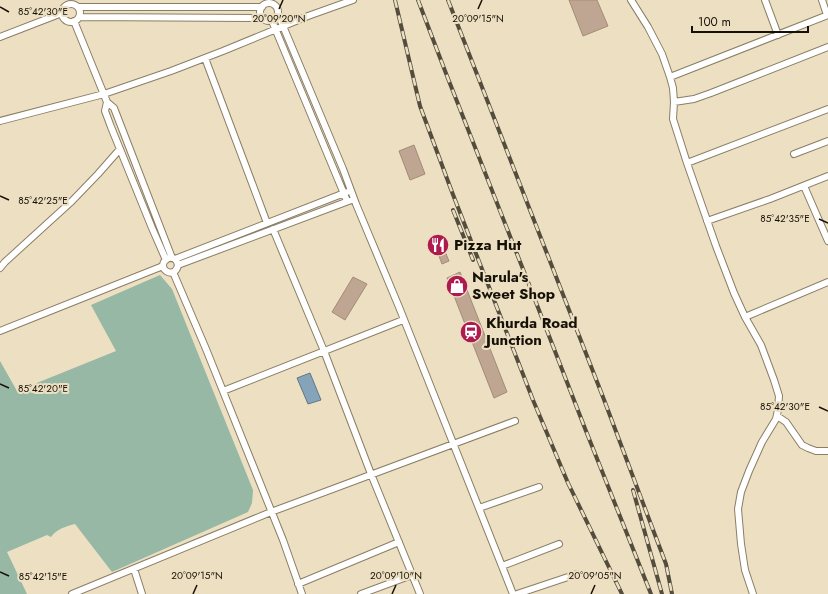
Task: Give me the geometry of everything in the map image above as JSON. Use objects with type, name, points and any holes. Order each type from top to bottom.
[{"type":"street","points":[[182,0],[185,7]]},
{"type":"street","points":[[0,121],[104,94],[172,71],[308,16],[353,0]]},
{"type":"street","points":[[631,0],[648,27],[662,54],[673,88],[673,119],[687,163],[734,294],[760,345],[779,396],[777,416],[771,429],[762,442],[749,471],[741,492],[738,509],[745,570],[753,594]]},
{"type":"street","points":[[765,0],[778,35]]},
{"type":"street","points":[[670,77],[828,15],[822,0]]},
{"type":"street","points":[[262,7],[78,7],[72,3],[64,2],[62,13],[64,18],[71,22],[76,19],[262,18],[267,21],[272,21],[276,19],[278,14]]},
{"type":"street","points":[[262,18],[260,12],[262,7],[267,3],[273,4],[277,8],[278,14],[404,320],[512,594]]},
{"type":"street","points":[[78,7],[80,11],[76,19],[107,102],[114,108],[174,258],[177,260],[177,270],[172,272],[168,272],[164,268],[166,260],[105,111],[107,102]]},
{"type":"street","points":[[0,37],[62,13]]},
{"type":"street","points":[[272,21],[347,201]]},
{"type":"street","points":[[674,102],[710,93],[828,47]]},
{"type":"street","points":[[204,58],[267,223]]},
{"type":"street","points":[[687,163],[828,109]]},
{"type":"street","points":[[794,154],[828,141]]},
{"type":"street","points":[[0,268],[72,201],[120,149]]},
{"type":"street","points":[[707,221],[770,199],[828,176]]},
{"type":"street","points":[[804,186],[828,241]]},
{"type":"street","points":[[166,260],[351,191]]},
{"type":"street","points":[[178,265],[354,199]]},
{"type":"street","points":[[273,229],[324,351],[371,474],[420,594]]},
{"type":"street","points":[[0,331],[164,266]]},
{"type":"street","points":[[172,272],[223,391],[283,540],[302,594]]},
{"type":"street","points":[[745,317],[828,282]]},
{"type":"street","points":[[223,391],[404,320]]},
{"type":"street","points":[[777,416],[786,422],[802,445],[816,451],[828,451]]},
{"type":"street","points":[[72,594],[271,512],[515,421]]},
{"type":"street","points":[[479,508],[539,487]]},
{"type":"street","points":[[298,584],[399,542]]},
{"type":"street","points":[[502,566],[559,544]]},
{"type":"street","points":[[134,569],[142,594]]},
{"type":"street","points":[[361,594],[412,574]]},
{"type":"street","points":[[517,594],[577,574]]},
{"type":"green space","points":[[160,275],[172,289],[253,490],[252,503],[248,512],[112,572],[75,524],[59,530],[51,537],[47,535],[7,552],[27,594],[0,594],[0,361],[17,391],[116,351],[91,305]]},
{"type":"water","points":[[310,373],[321,400],[308,404],[297,378]]},
{"type":"building","points":[[569,0],[597,0],[608,26],[583,36]]},
{"type":"building","points":[[414,145],[425,174],[410,180],[399,151]]},
{"type":"building","points":[[439,237],[449,261],[442,264],[433,240]]},
{"type":"building","points":[[460,272],[507,392],[494,398],[447,278]]},
{"type":"building","points":[[353,277],[367,284],[345,320],[332,312]]},
{"type":"railway","points":[[395,0],[420,106],[452,192],[533,400],[568,483],[622,594]]},
{"type":"railway","points":[[418,0],[651,594]]},
{"type":"railway","points":[[448,0],[603,397],[666,564],[672,594]]},
{"type":"railway","points":[[453,210],[473,260]]},
{"type":"railway","points":[[633,490],[662,594]]},
{"type":"place","name":"Pizza Hut","points":[[438,245]]},
{"type":"place","name":"Narula's Sweet Shop","points":[[457,286]]},
{"type":"place","name":"Khurda Road Junction","points":[[471,332]]}]
